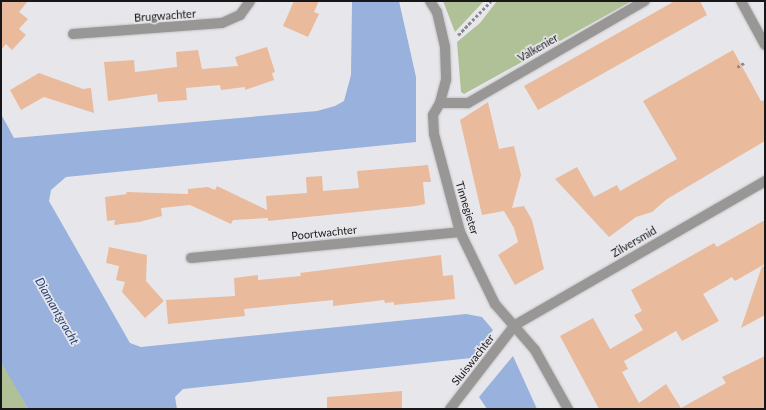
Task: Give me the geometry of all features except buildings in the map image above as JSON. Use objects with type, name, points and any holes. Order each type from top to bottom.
[{"type":"street","name":"Brugwachter","points":[[73,34],[222,23],[240,16],[250,1]]},
{"type":"street","name":"Tinnegieter","points":[[430,1],[437,12],[445,47],[446,80],[440,103],[433,115],[434,134],[460,232],[495,304],[515,325],[535,350],[568,409]]},
{"type":"street","name":"Valkenier","points":[[440,103],[468,103],[645,1]]},
{"type":"street","points":[[740,1],[765,45]]},
{"type":"street","name":"Zilversmid","points":[[515,325],[765,181]]},
{"type":"street","name":"Poortwachter","points":[[191,258],[460,232]]},
{"type":"street","name":"Sluiswachter","points":[[450,409],[515,325]]},
{"type":"path","points":[[445,47],[491,1]]},
{"type":"path","points":[[736,67],[744,63]]},
{"type":"green space","points":[[443,1],[484,1],[455,32]]},
{"type":"green space","points":[[497,1],[632,1],[464,94],[461,92],[457,42],[480,23]]},
{"type":"green space","points":[[1,362],[8,373],[28,409],[1,409]]},
{"type":"water","name":"Diamantgracht","points":[[352,1],[399,1],[416,77],[416,142],[66,177],[51,190],[49,201],[130,343],[141,347],[466,314],[482,317],[493,330],[471,358],[183,389],[175,397],[177,409],[28,409],[1,362],[1,114],[14,138],[317,111],[335,106],[344,101],[351,75]]},
{"type":"water","points":[[513,356],[537,409],[487,409],[479,397]]}]
